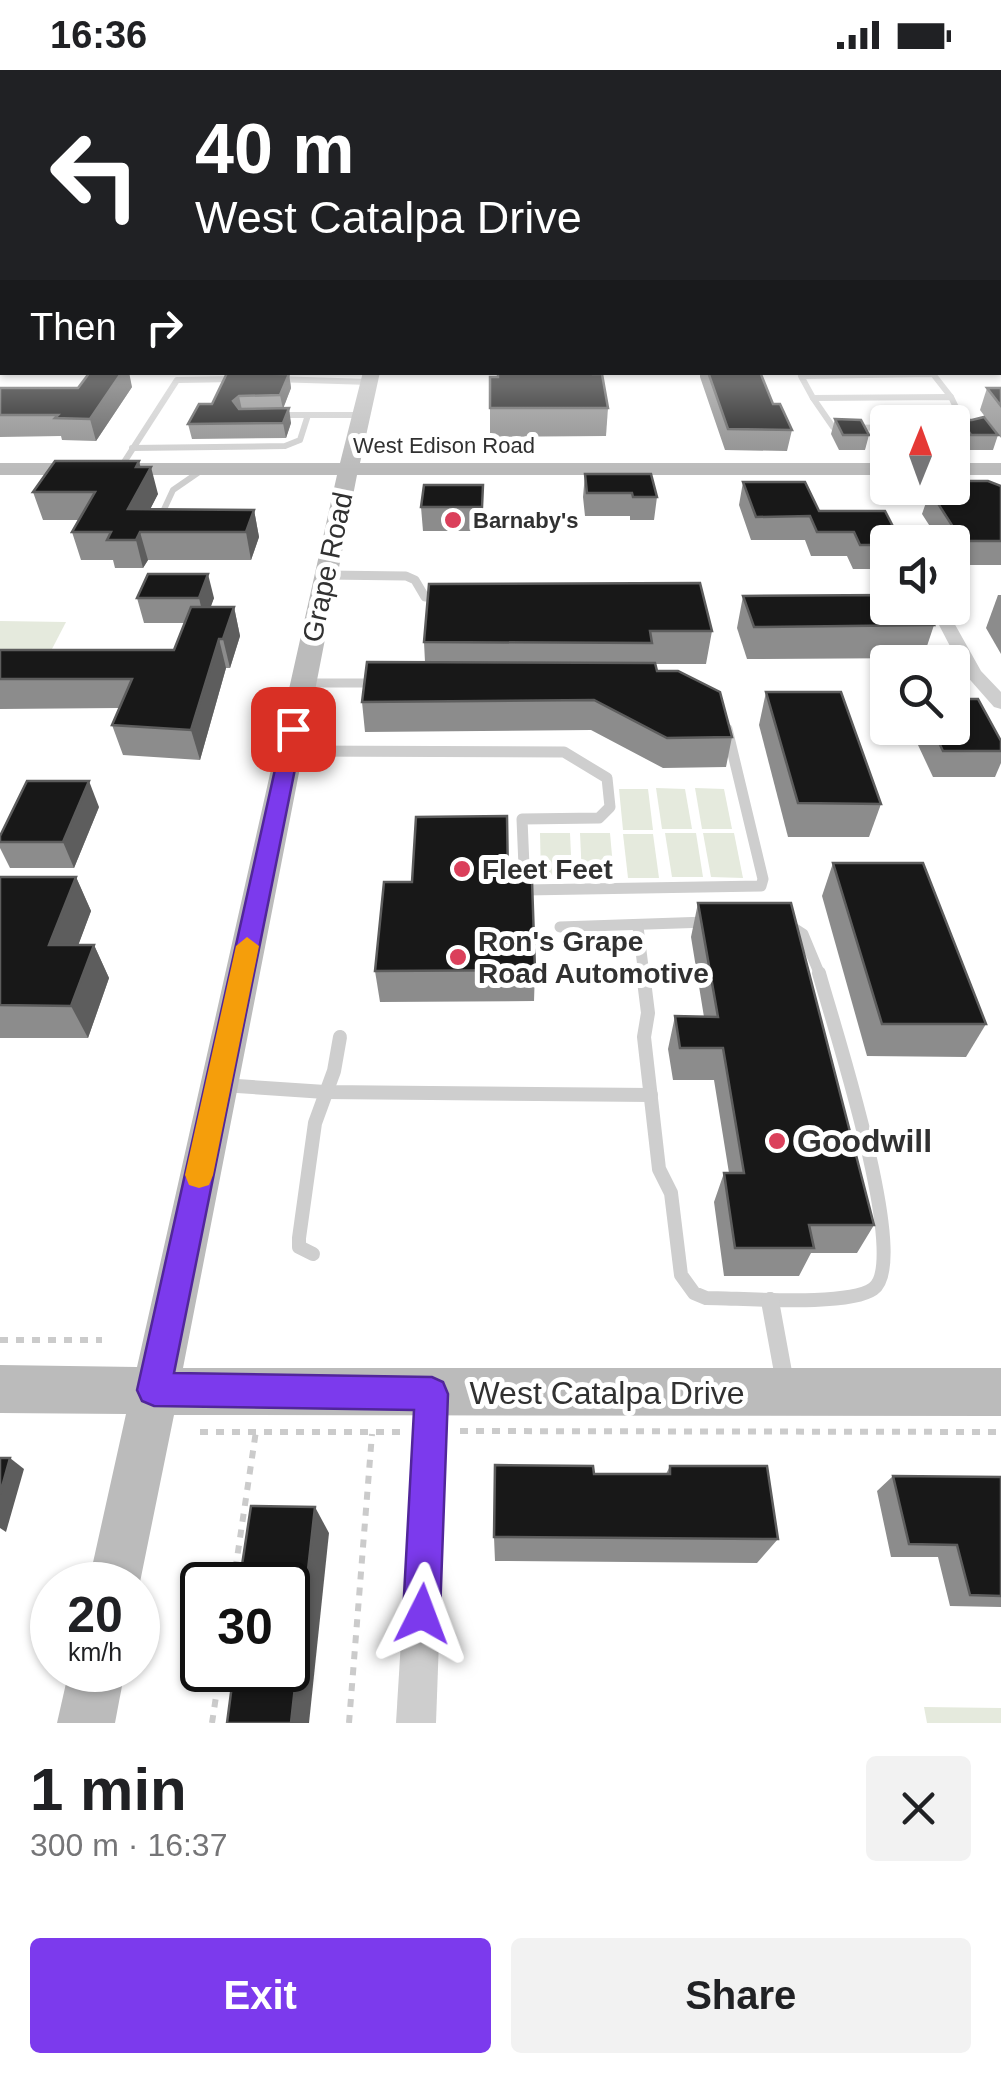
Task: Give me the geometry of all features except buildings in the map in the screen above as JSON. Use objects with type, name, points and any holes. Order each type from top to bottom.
[{"type":"main road","name":"Grape Road","points":[[119,1562],[348,470],[371,377]]},
{"type":"main road","name":"West Edison Road","points":[[0,469],[870,469]]},
{"type":"main road","points":[[970,469],[1001,469]]},
{"type":"main road","name":"West Catalpa Drive","points":[[0,1389],[154,1390],[431,1413],[787,1393],[1001,1392]]},
{"type":"main road","points":[[86,1723],[92,1692]]},
{"type":"street","points":[[948,625],[973,673],[1001,703]]},
{"type":"street","points":[[416,1723],[431,1413]]},
{"type":"lane","points":[[867,375],[801,376],[833,427],[870,428]]},
{"type":"lane","points":[[934,375],[955,405]]},
{"type":"lane","points":[[266,379],[371,377]]},
{"type":"lane","points":[[119,470],[177,380],[247,379]]},
{"type":"lane","points":[[813,398],[951,397]]},
{"type":"lane","points":[[259,415],[362,415]]},
{"type":"lane","points":[[132,448],[286,446],[300,440],[308,415]]},
{"type":"lane","points":[[157,525],[174,490],[210,470],[229,445]]},
{"type":"lane","points":[[166,470],[174,490]]},
{"type":"lane","points":[[326,575],[406,576],[415,580],[425,597],[456,598]]},
{"type":"lane","points":[[303,683],[387,683]]},
{"type":"lane","points":[[289,751],[564,752],[607,778],[610,807],[602,817],[522,819],[523,888],[529,892],[760,886],[763,879],[722,712]]},
{"type":"lane","points":[[560,927],[718,922]]},
{"type":"lane","points":[[638,927],[648,1013],[644,1037],[659,1170],[671,1194],[678,1258],[686,1283],[694,1293],[706,1298],[861,1296],[877,1288],[885,1276],[874,1174],[816,960],[796,927],[776,922]]},
{"type":"lane","points":[[313,1254],[300,1246],[299,1238],[315,1123],[334,1071],[340,1037]]},
{"type":"lane","points":[[218,1086],[325,1092],[651,1095]]},
{"type":"lane","points":[[770,1299],[787,1393]]},
{"type":"path","points":[[0,1340],[102,1340]]},
{"type":"path","points":[[200,1432],[372,1432],[431,1413],[1001,1432]]},
{"type":"path","points":[[236,1562],[256,1432]]},
{"type":"path","points":[[349,1723],[372,1432]]},
{"type":"path","points":[[212,1723],[217,1692]]},
{"type":"shaded area","points":[[0,621],[66,622],[38,676],[0,676]]},
{"type":"shaded area","points":[[656,788],[685,789],[692,829],[662,829]]},
{"type":"shaded area","points":[[695,788],[724,789],[732,829],[702,829]]},
{"type":"shaded area","points":[[619,789],[648,789],[653,830],[623,830]]},
{"type":"shaded area","points":[[540,833],[570,833],[572,877],[541,877]]},
{"type":"shaded area","points":[[580,833],[610,833],[614,878],[582,877]]},
{"type":"shaded area","points":[[665,833],[696,833],[703,877],[672,877]]},
{"type":"shaded area","points":[[703,833],[734,833],[743,878],[711,877]]},
{"type":"shaded area","points":[[623,834],[653,834],[659,878],[628,878]]},
{"type":"shaded area","points":[[924,1707],[1001,1708],[1001,1723],[927,1723]]},
{"type":"slow traffic","points":[[199,1175],[247,946]]},
{"type":"place","name":"Barnaby's","points":[[453,520]]},
{"type":"place","name":"Fleet Feet","points":[[462,869]]},
{"type":"place","name":"Ron's Grape Road Automotive","points":[[458,957]]},
{"type":"place","name":"Goodwill","points":[[777,1141]]},
{"type":"route","points":[[293,729],[154,1390],[432,1394],[422,1614]]}]
